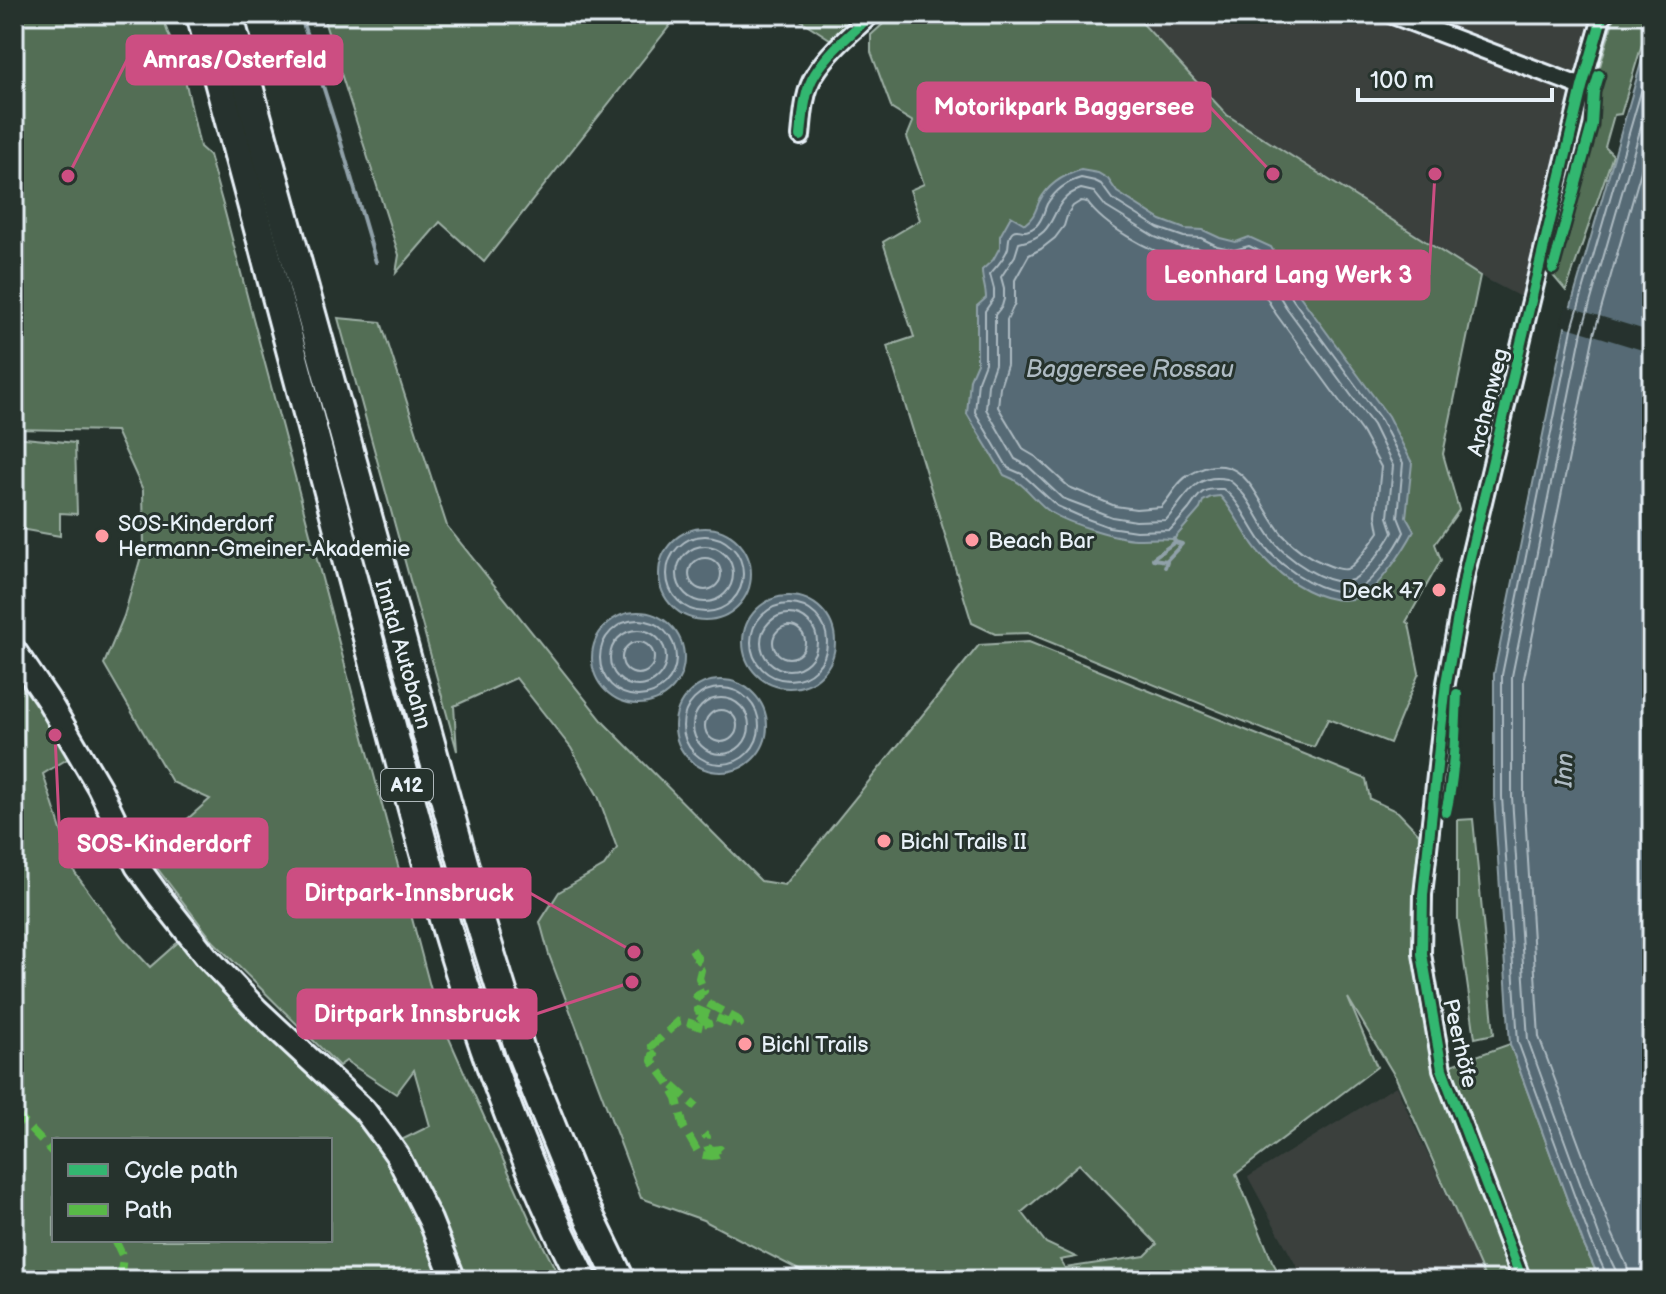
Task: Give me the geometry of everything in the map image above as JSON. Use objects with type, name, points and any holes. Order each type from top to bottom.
[{"type":"highway","name":"Inntal Autobahn","points":[[201,14],[272,276],[299,321],[520,1050],[578,1193],[620,1280]]},
{"type":"highway","name":"Inntal Autobahn","points":[[228,14],[300,275],[299,321],[393,732],[464,986],[529,1163],[583,1280]]},
{"type":"main road","points":[[14,650],[48,700],[99,787],[137,866],[158,895],[206,956],[257,1010],[364,1110],[397,1155],[430,1220],[454,1280]]},
{"type":"street","points":[[801,136],[804,105],[813,76],[840,44],[872,14]]},
{"type":"street","points":[[1390,14],[1582,87]]},
{"type":"street","name":"Archenweg","points":[[1432,803],[1446,683],[1466,573],[1582,87],[1603,14]]},
{"type":"street","name":"Peerhöfe","points":[[1432,803],[1423,895],[1422,954],[1442,1069],[1522,1280]]},
{"type":"shaded area","points":[[1134,14],[1603,14],[1532,303],[1480,276],[1227,115]]},
{"type":"shaded area","points":[[1396,1086],[1486,1280],[1304,1280],[1248,1177]]},
{"type":"green space","points":[[14,14],[161,14],[185,79],[200,147],[209,155],[223,205],[436,1009],[530,1220],[561,1280],[14,1280],[14,662],[38,699],[69,758],[43,774],[75,873],[123,938],[150,967],[184,937],[385,1148],[430,1126],[414,1070],[396,1094],[346,1061],[339,1066],[213,941],[147,855],[210,799],[172,782],[104,664],[124,616],[144,546],[143,490],[116,431],[14,429]]},
{"type":"green space","points":[[322,14],[679,14],[484,262],[440,222],[396,273],[399,255]]},
{"type":"green space","points":[[791,14],[861,14],[833,41]]},
{"type":"green space","points":[[894,14],[1134,14],[1227,115],[1480,276],[1443,454],[1459,510],[1435,544],[1441,560],[1406,622],[1409,624],[1419,673],[1390,743],[1328,719],[1314,747],[1292,741],[1028,633],[995,634],[972,623],[887,346],[914,337],[883,242],[920,220],[910,190],[924,184],[907,137],[913,122],[892,109],[871,52],[871,35]]},
{"type":"green space","points":[[1615,14],[1651,14],[1621,114],[1614,115],[1605,147],[1613,155],[1566,291],[1550,272],[1590,101]]},
{"type":"green space","points":[[338,318],[381,322],[447,526],[605,724],[761,881],[785,885],[979,645],[1029,642],[1366,779],[1370,799],[1398,812],[1419,834],[1416,955],[1436,1070],[1516,1280],[1486,1280],[1396,1078],[1348,998],[1377,1067],[1236,1174],[1283,1280],[818,1280],[703,1220],[641,1198],[549,955],[540,922],[559,892],[604,866],[617,848],[598,796],[571,748],[516,678],[454,706],[457,751]],"holes":[[[1079,1164],[1157,1244],[1145,1256],[1065,1268],[1060,1260],[1076,1257],[1046,1243],[1022,1212]]]},
{"type":"green space","points":[[14,437],[75,443],[77,514],[60,513],[60,536],[14,528]]},
{"type":"green space","points":[[1473,819],[1494,1034],[1475,1038],[1458,919],[1458,820]]},
{"type":"green space","points":[[1510,1044],[1584,1245],[1600,1280],[1528,1280],[1451,1065]]},
{"type":"water","name":"Inn","points":[[1652,25],[1652,1280],[1600,1280],[1584,1245],[1510,1044],[1494,797],[1494,674],[1565,327]]},
{"type":"water","name":"Baggersee Rossau","points":[[1081,170],[1098,173],[1108,179],[1117,192],[1161,220],[1236,242],[1249,237],[1271,247],[1300,296],[1388,416],[1412,463],[1406,517],[1414,531],[1390,568],[1367,593],[1347,600],[1333,599],[1294,583],[1256,549],[1220,496],[1203,501],[1200,509],[1174,539],[1136,539],[1105,533],[1060,517],[1045,508],[1019,483],[1004,475],[967,414],[970,379],[977,363],[977,306],[986,298],[982,270],[993,260],[1000,247],[1000,236],[1011,216],[1025,224],[1051,185]]},
{"type":"water","points":[[705,528],[723,532],[737,542],[747,556],[751,574],[747,592],[737,606],[723,616],[705,620],[687,616],[673,606],[663,592],[659,574],[663,556],[673,542],[687,532]]},
{"type":"water","points":[[789,596],[807,600],[821,610],[831,624],[835,642],[831,660],[821,674],[807,684],[789,688],[771,684],[757,674],[747,660],[743,642],[747,624],[757,610],[771,600]]},
{"type":"water","points":[[638,612],[656,616],[670,626],[680,640],[684,658],[680,676],[670,690],[656,700],[638,704],[620,700],[606,690],[596,676],[592,658],[596,640],[606,626],[620,616]]},
{"type":"water","points":[[721,680],[739,684],[753,694],[763,708],[767,726],[763,744],[753,758],[739,768],[721,772],[703,768],[689,758],[679,744],[675,726],[679,708],[689,694],[703,684]]},
{"type":"pier","points":[[1566,306],[1652,332],[1652,353],[1561,325]]},
{"type":"waterway","points":[[300,14],[376,262]]},
{"type":"waterway","points":[[1165,567],[1167,561],[1153,558],[1175,542],[1174,539]]},
{"type":"waterway","points":[[1166,561],[1182,544],[1175,542]]},
{"type":"marked path","points":[[692,949],[698,959],[695,963],[701,970],[699,978],[704,991],[696,995],[737,1019],[740,1024],[736,1026],[698,1010],[693,1012],[708,1023],[709,1028],[679,1021],[652,1046],[658,1049],[652,1061],[677,1099],[684,1128],[699,1154],[715,1156],[723,1152],[708,1148],[704,1134]]},
{"type":"marked path","points":[[673,1086],[696,1107]]},
{"type":"marked path","points":[[14,1112],[52,1152]]},
{"type":"marked path","points":[[116,1242],[123,1257],[120,1280]]},
{"type":"cycle path","points":[[801,136],[806,96],[815,74],[834,49],[872,14]]},
{"type":"cycle path","points":[[1522,1280],[1442,1069],[1422,954],[1423,895],[1446,683],[1466,573],[1582,87],[1603,14]]},
{"type":"cycle path","points":[[1553,269],[1592,125],[1594,92],[1599,75]]},
{"type":"cycle path","points":[[1446,812],[1453,769],[1457,694]]},
{"type":"place","name":"Motorikpark Baggersee","points":[[1273,174]]},
{"type":"place","name":"Leonhard Lang Werk 3","points":[[1435,174]]},
{"type":"place","name":"Amras/Osterfeld","points":[[68,176]]},
{"type":"place","name":"SOS-Kinderdorf Hermann-Gmeiner-Akademie","points":[[102,536]]},
{"type":"place","name":"Beach Bar","points":[[972,540]]},
{"type":"place","name":"Deck 47","points":[[1439,590]]},
{"type":"place","name":"SOS-Kinderdorf","points":[[55,735]]},
{"type":"place","name":"Bichl Trails II","points":[[884,841]]},
{"type":"place","name":"Dirtpark-Innsbruck","points":[[634,952]]},
{"type":"place","name":"Dirtpark Innsbruck","points":[[632,982]]},
{"type":"place","name":"Bichl Trails","points":[[745,1044]]}]
